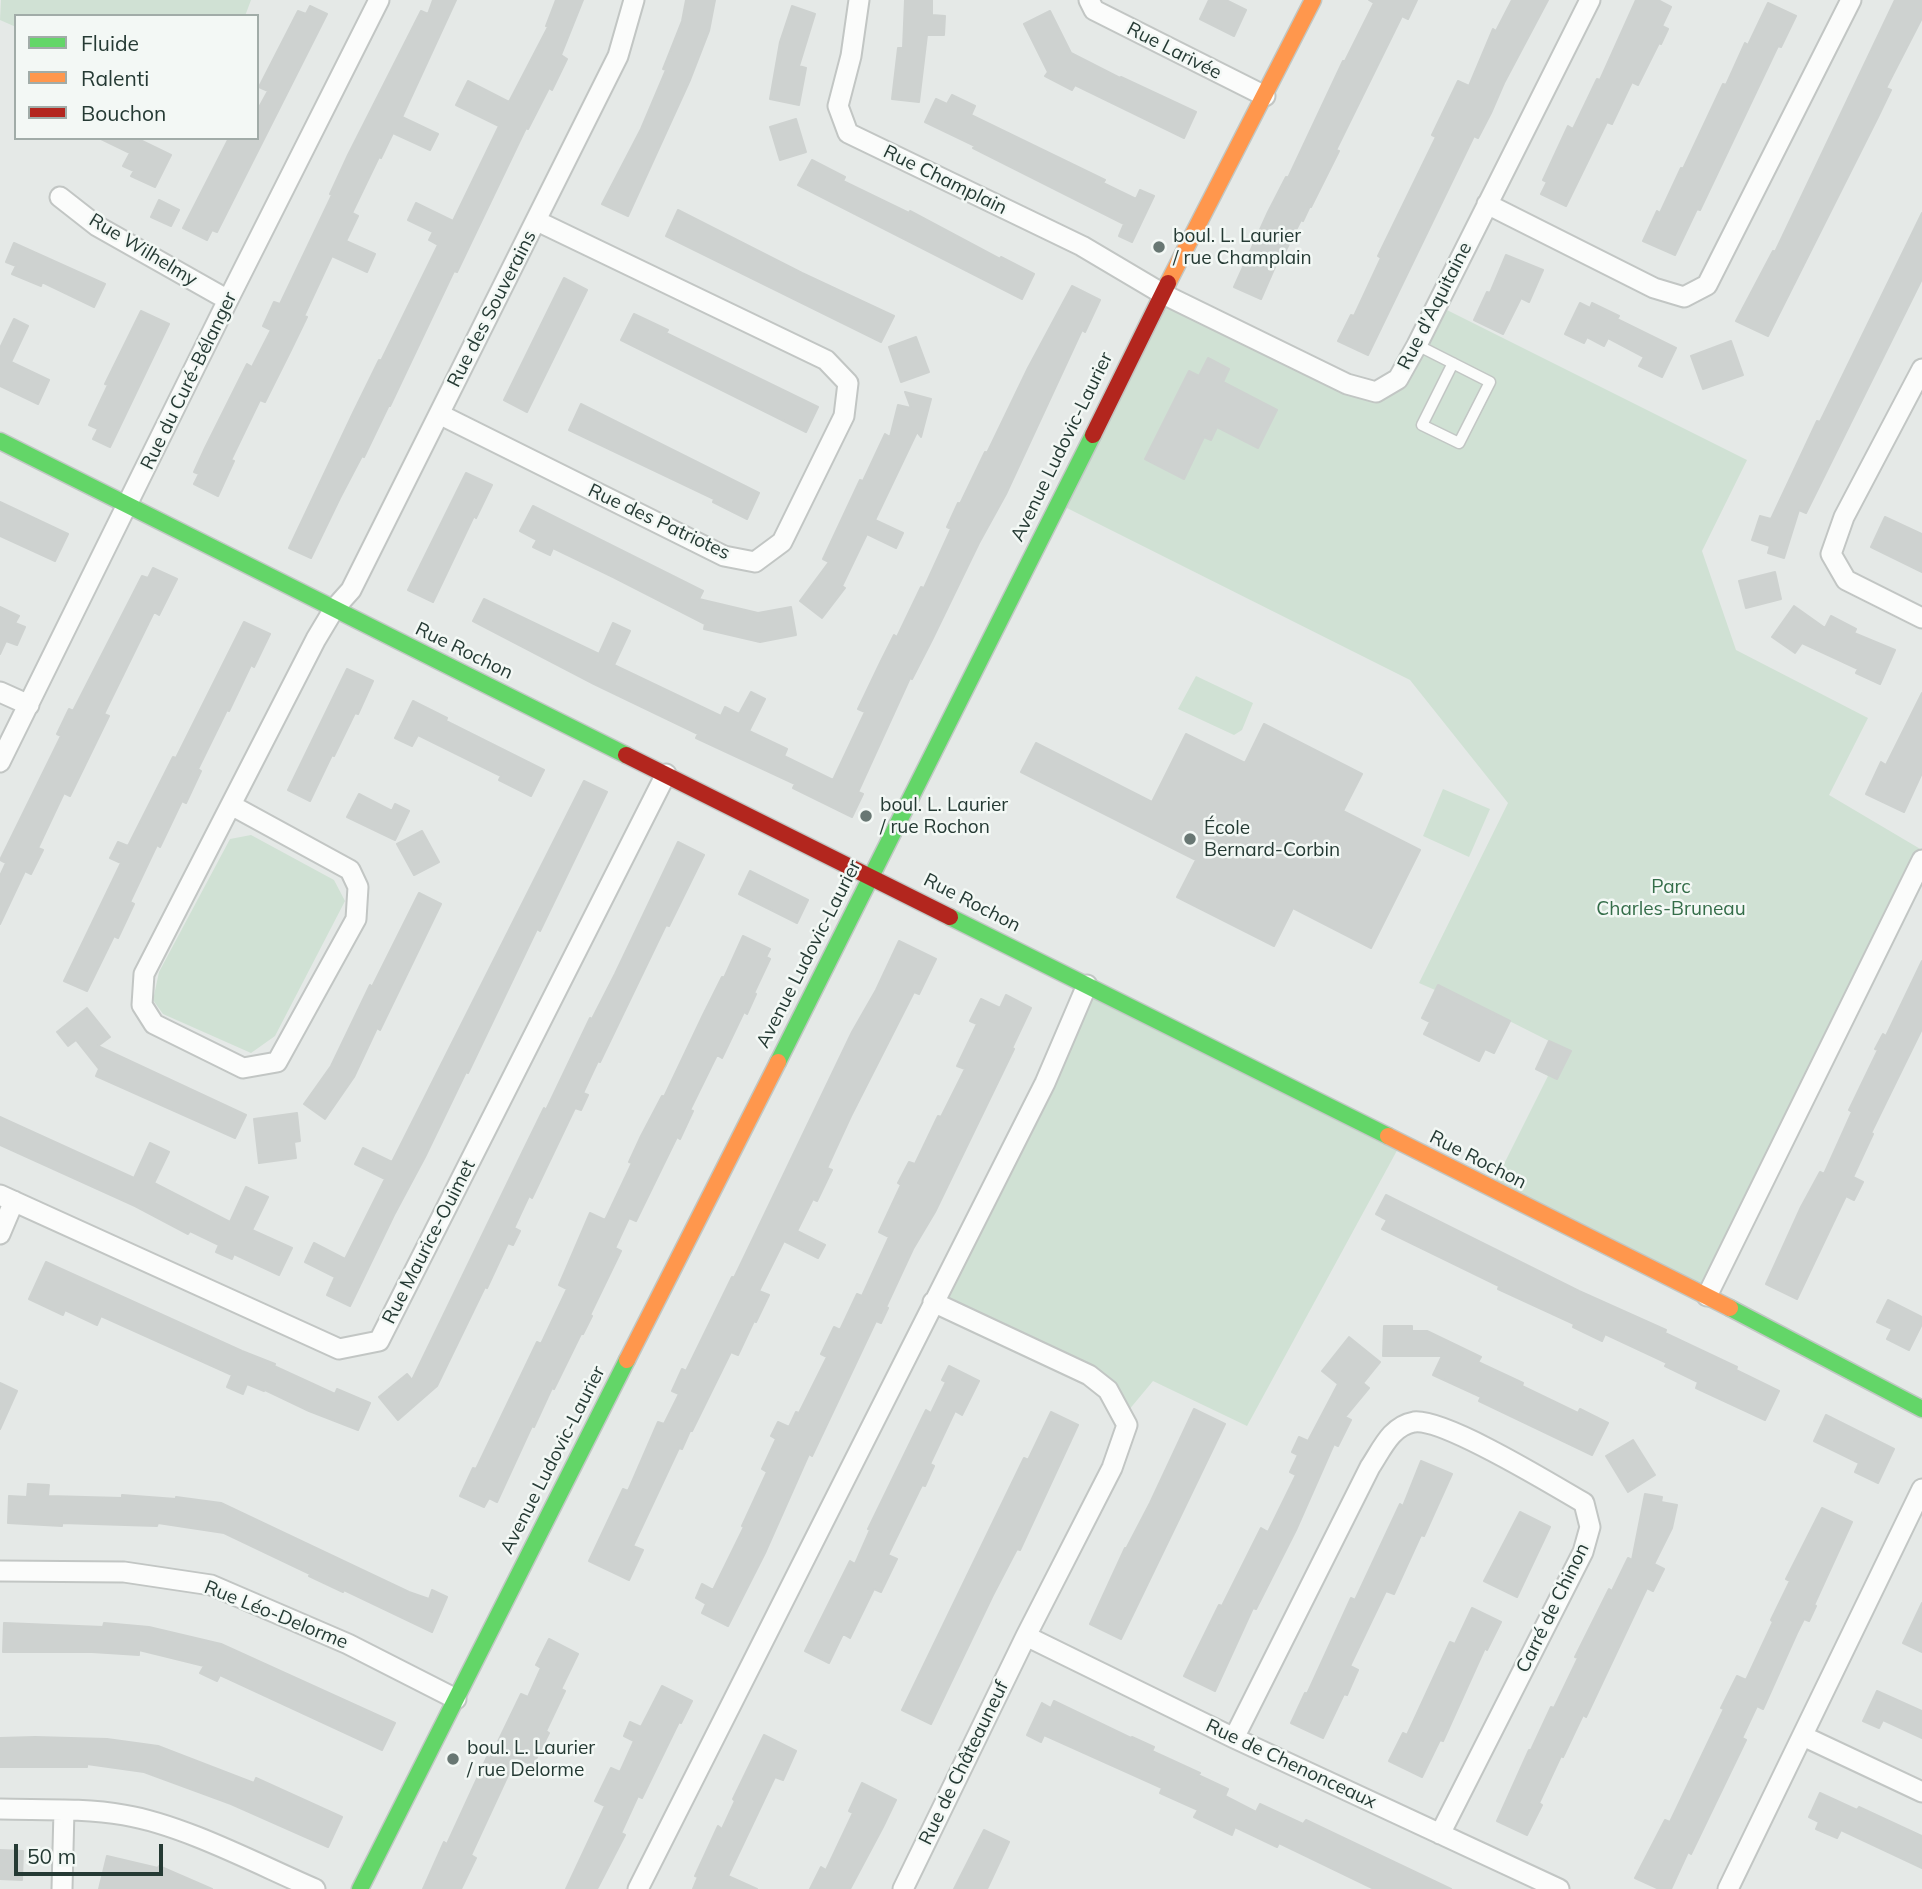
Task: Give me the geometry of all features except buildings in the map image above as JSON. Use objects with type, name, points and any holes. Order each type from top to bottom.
[{"type":"street","name":"Rue du Curé-Bélanger","points":[[0,762],[379,0]]},
{"type":"street","name":"Rue des Souverains","points":[[232,805],[350,870],[358,887],[356,919],[277,1062],[243,1068],[154,1024],[142,1005],[144,974],[316,639],[334,610],[351,590],[537,221],[618,56],[634,0]]},
{"type":"street","name":"Rue Champlain","points":[[859,0],[851,56],[838,106],[848,133],[1082,246],[1163,294]]},
{"type":"street","name":"Rue Larivée","points":[[1089,0],[1094,10],[1265,96]]},
{"type":"street","name":"Avenue Ludovic-Laurier","points":[[360,1889],[1313,0]]},
{"type":"street","name":"Rue d'Aquitaine","points":[[1163,294],[1347,384],[1376,392],[1398,379],[1590,0]]},
{"type":"street","points":[[1488,204],[1654,288],[1684,298],[1707,285],[1851,0]]},
{"type":"street","name":"Rue Wilhelmy","points":[[60,197],[97,226],[228,300]]},
{"type":"street","name":"Rue des Patriotes","points":[[439,414],[724,556],[755,562],[782,542],[844,416],[848,383],[826,360],[537,221]]},
{"type":"street","points":[[1922,369],[1844,517],[1831,554],[1846,580],[1922,618]]},
{"type":"street","name":"Rue Rochon","points":[[0,441],[334,610],[872,876],[1707,1297],[1922,1409]]},
{"type":"street","points":[[0,692],[29,705]]},
{"type":"street","name":"Rue Maurice-Ouimet","points":[[7,1198],[339,1349],[379,1341],[666,774]]},
{"type":"street","points":[[1707,1297],[1922,860]]},
{"type":"street","points":[[638,1889],[1045,1083],[1087,985]]},
{"type":"street","points":[[0,1234],[7,1198]]},
{"type":"street","name":"Rue de Châteauneuf","points":[[903,1889],[1026,1636],[1112,1468],[1127,1425],[1108,1390],[1088,1375],[933,1302]]},
{"type":"street","name":"Carré de Chinon","points":[[1234,1738],[1370,1466],[1393,1431],[1414,1422],[1436,1425],[1506,1458],[1584,1503],[1590,1527],[1583,1552],[1440,1834]]},
{"type":"street","points":[[1728,1889],[1922,1489]]},
{"type":"street","name":"Rue Léo-Delorme","points":[[0,1571],[124,1572],[211,1585],[348,1644],[456,1699]]},
{"type":"street","name":"Rue de Chenonceaux","points":[[1026,1636],[1234,1738],[1559,1889]]},
{"type":"street","points":[[1802,1736],[1922,1792]]},
{"type":"street","points":[[0,1809],[124,1815],[182,1832],[314,1889]]},
{"type":"street","points":[[62,1889],[64,1810]]},
{"type":"lane","points":[[1417,345],[1453,363],[1490,382],[1459,443],[1422,425],[1453,363]]},
{"type":"green space","points":[[1,0],[251,0],[246,14],[14,14],[14,26],[0,20]]},
{"type":"green space","name":"Parc Charles-Bruneau","points":[[1163,294],[1376,392],[1398,379],[1437,305],[1747,460],[1702,551],[1736,650],[1868,718],[1829,795],[1922,850],[1922,860],[1707,1296],[1491,1190],[1548,1076],[1536,1069],[1549,1041],[1438,985],[1435,990],[1419,983],[1508,803],[1410,680],[1059,504]]},
{"type":"green space","points":[[1196,676],[1253,703],[1242,730],[1234,735],[1178,709]]},
{"type":"green space","points":[[1443,789],[1490,809],[1469,857],[1423,836]]},
{"type":"green space","points":[[251,835],[334,880],[345,901],[275,1036],[251,1053],[163,1014],[153,1000],[159,972],[230,839]]},
{"type":"green space","points":[[1091,986],[1400,1145],[1247,1426],[1153,1381],[1123,1417],[1109,1392],[938,1303]]},
{"type":"traffic: fast","points":[[778,1062],[1093,435]]},
{"type":"traffic: fast","points":[[0,441],[626,755]]},
{"type":"traffic: fast","points":[[950,917],[1388,1136]]},
{"type":"traffic: fast","points":[[1730,1308],[1922,1409]]},
{"type":"traffic: fast","points":[[360,1889],[627,1360]]},
{"type":"traffic: slow","points":[[1168,283],[1313,0]]},
{"type":"traffic: slow","points":[[627,1360],[778,1062]]},
{"type":"traffic: slow","points":[[1388,1136],[1730,1308]]},
{"type":"traffic: jam","points":[[1093,435],[1168,283]]},
{"type":"traffic: jam","points":[[626,755],[950,917]]},
{"type":"place","name":"boul. L. Laurier / rue Champlain","points":[[1159,247]]},
{"type":"place","name":"boul. L. Laurier / rue Rochon","points":[[866,816]]},
{"type":"place","name":"École Bernard-Corbin","points":[[1190,839]]},
{"type":"place","name":"boul. L. Laurier / rue Delorme","points":[[453,1759]]}]
